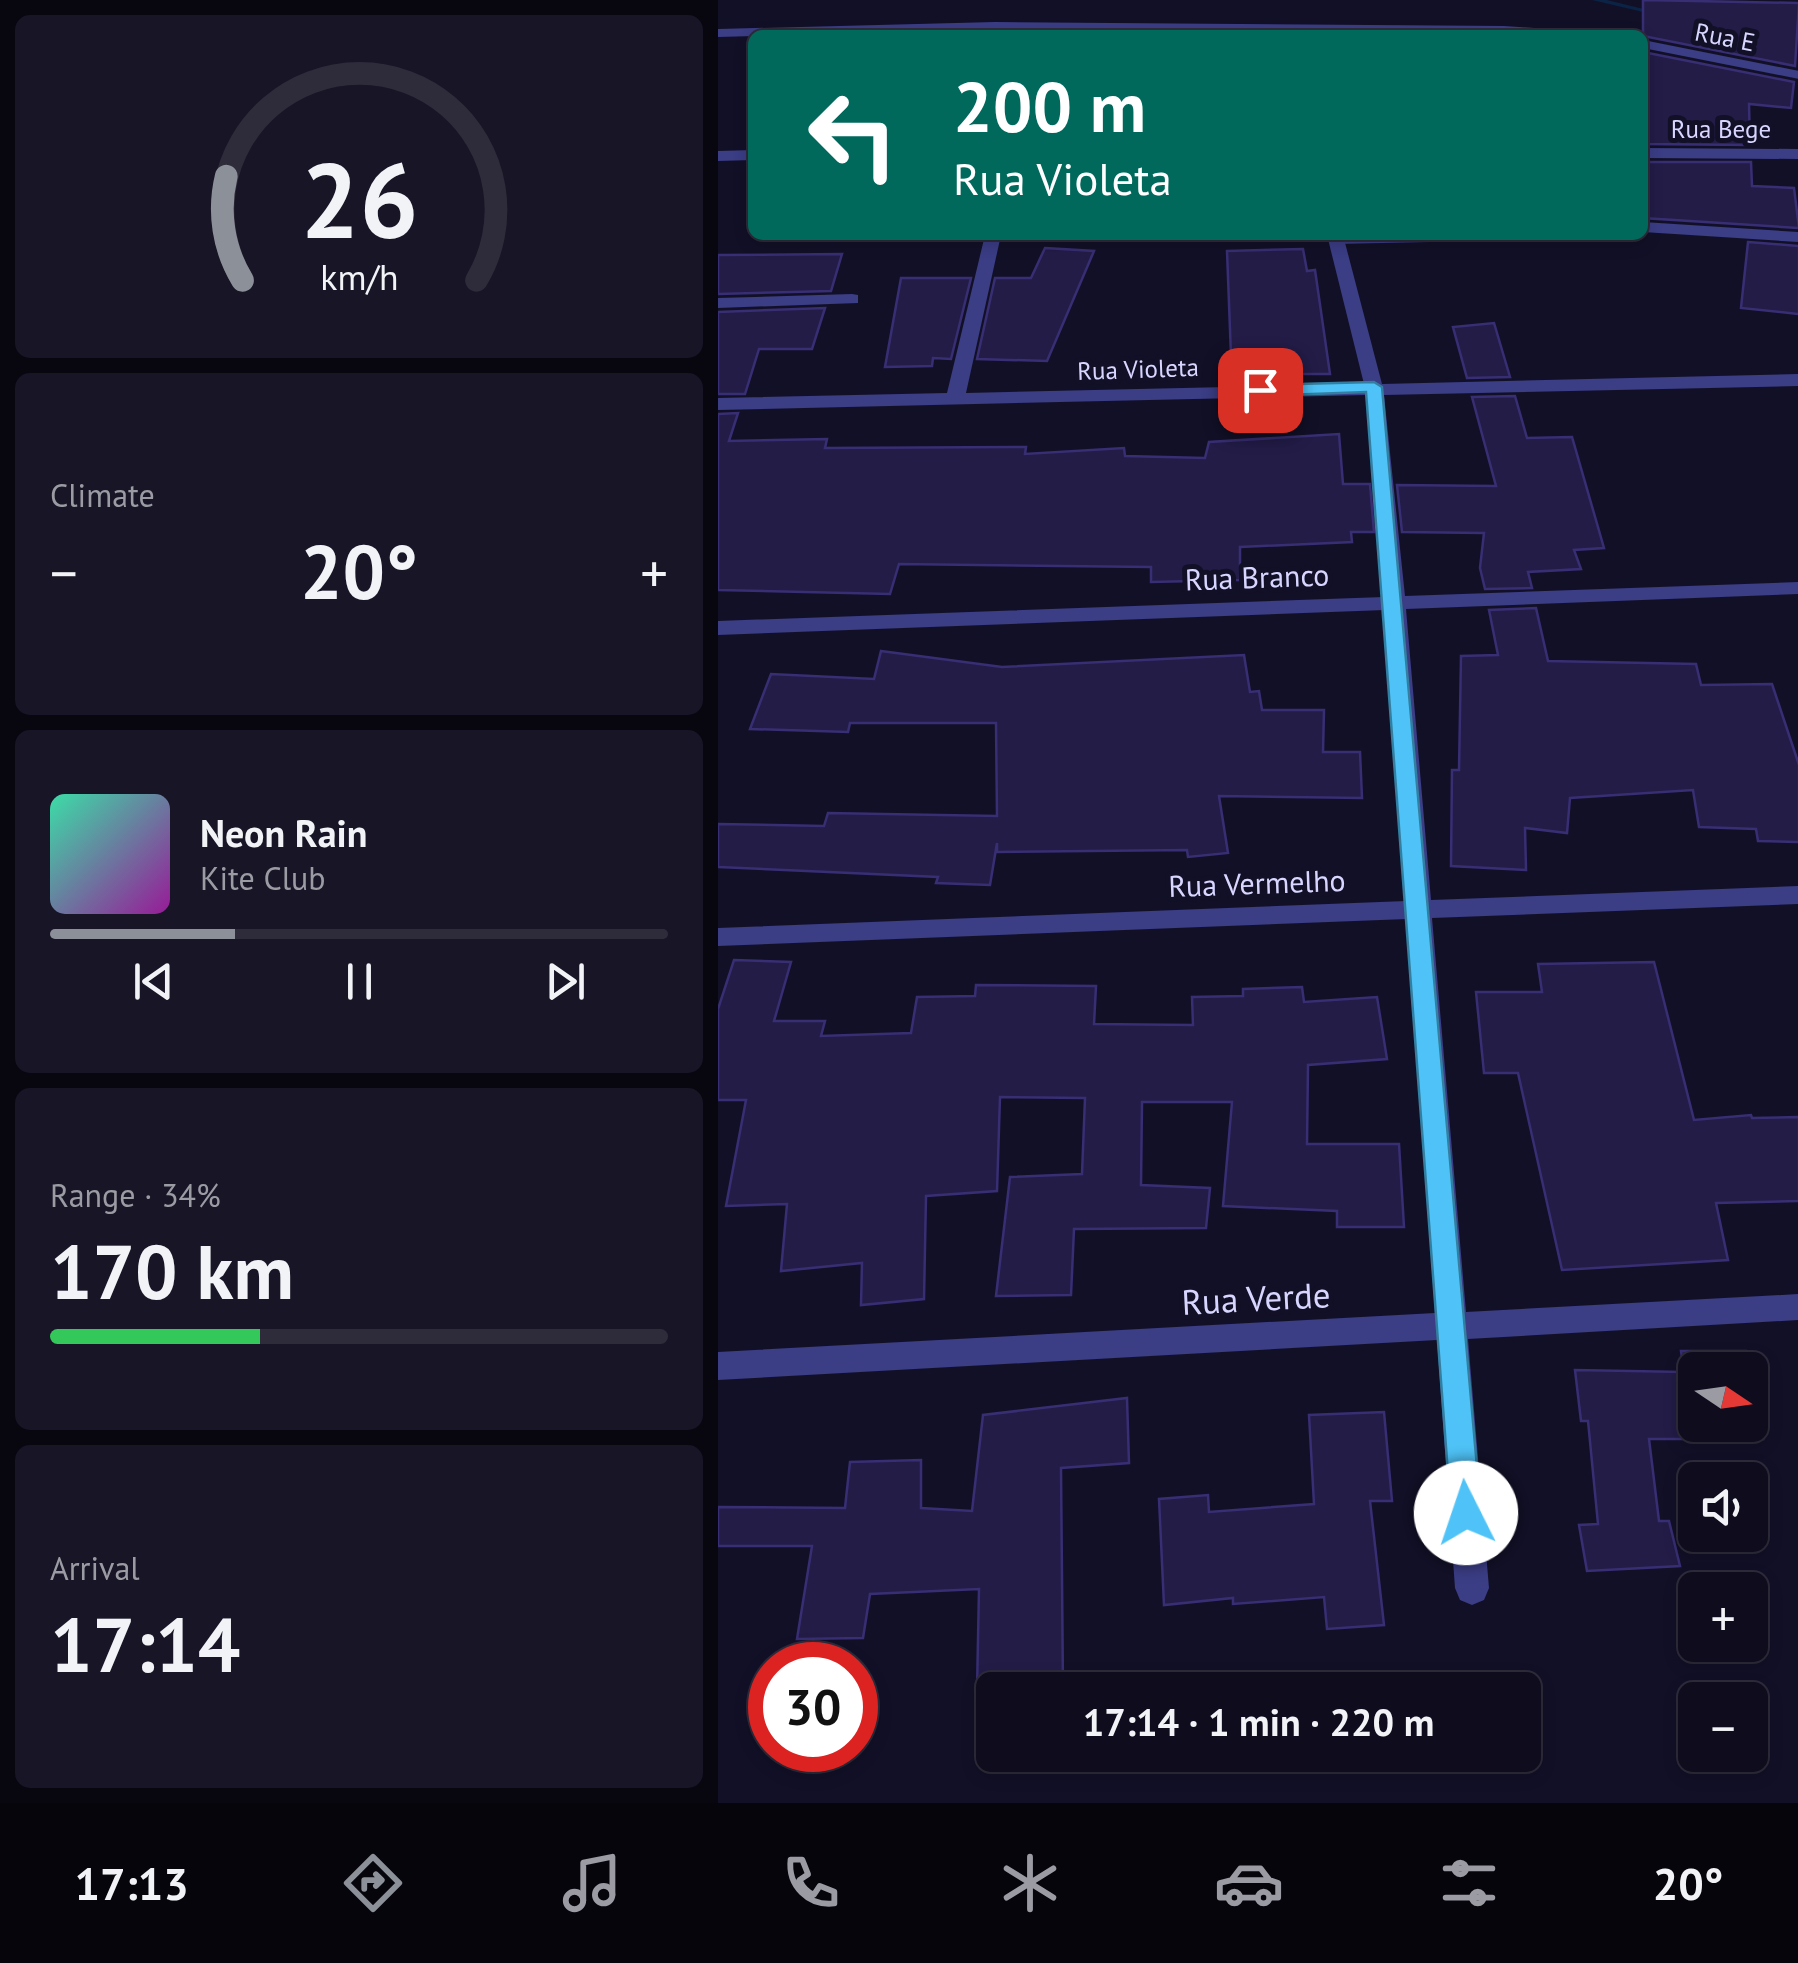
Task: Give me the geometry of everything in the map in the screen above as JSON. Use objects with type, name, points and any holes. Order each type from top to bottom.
[{"type":"street","points":[[845,30],[1014,26],[1504,30]]},
{"type":"street","points":[[718,33],[748,32]]},
{"type":"street","name":"Rua E","points":[[1648,45],[1798,75]]},
{"type":"street","name":"Rua Bege","points":[[1648,153],[1798,155]]},
{"type":"street","points":[[718,156],[748,155]]},
{"type":"street","points":[[1648,227],[1798,237]]},
{"type":"street","points":[[954,400],[992,240]]},
{"type":"street","points":[[1337,240],[1374,387],[1472,1588]]},
{"type":"street","points":[[718,304],[852,299]]},
{"type":"street","name":"Rua Violeta","points":[[718,404],[1798,380]]},
{"type":"street","name":"Rua Branco","points":[[718,628],[1798,588]]},
{"type":"street","name":"Rua Vermelho","points":[[718,937],[1798,895]]},
{"type":"street","name":"Rua Verde","points":[[718,1366],[1798,1307]]},
{"type":"building","points":[[1643,0],[1799,3],[1795,66],[1648,37],[1648,30],[1643,30]]},
{"type":"building","points":[[1648,53],[1794,82],[1791,108],[1749,104],[1750,145],[1648,144]]},
{"type":"building","points":[[1648,162],[1751,162],[1752,186],[1794,188],[1799,228],[1648,218]]},
{"type":"building","points":[[1748,242],[1799,246],[1799,314],[1741,308]]},
{"type":"building","points":[[1045,248],[1094,251],[1047,361],[977,359],[995,278],[1031,278]]},
{"type":"building","points":[[1303,249],[1307,271],[1315,270],[1330,374],[1227,374],[1231,356],[1227,251]]},
{"type":"building","points":[[842,254],[831,291],[718,294],[718,255]]},
{"type":"building","points":[[901,278],[971,278],[951,359],[933,358],[932,366],[885,367]]},
{"type":"building","points":[[825,308],[812,349],[759,349],[745,394],[718,394],[718,312]]},
{"type":"building","points":[[1494,323],[1510,377],[1467,378],[1453,327]]},
{"type":"building","points":[[1515,396],[1527,438],[1572,437],[1604,548],[1574,550],[1581,569],[1528,572],[1532,588],[1485,589],[1480,568],[1484,533],[1402,532],[1397,485],[1496,486],[1472,397]]},
{"type":"building","points":[[738,413],[729,441],[827,439],[825,448],[1026,447],[1025,454],[1124,448],[1125,456],[1205,458],[1209,442],[1339,434],[1343,484],[1370,484],[1374,532],[1351,532],[1352,542],[1240,547],[1240,580],[1151,582],[1151,567],[899,564],[890,594],[718,590],[718,414]]},
{"type":"building","points":[[1536,608],[1548,661],[1696,664],[1701,685],[1772,684],[1799,765],[1799,842],[1758,841],[1756,829],[1699,827],[1693,790],[1570,798],[1567,833],[1525,828],[1526,870],[1451,866],[1452,770],[1459,770],[1461,656],[1498,655],[1489,610]]},
{"type":"building","points":[[881,651],[1002,667],[1244,655],[1250,692],[1259,691],[1262,710],[1324,710],[1323,752],[1360,752],[1362,798],[1219,796],[1228,853],[1188,857],[1187,850],[997,852],[997,843],[990,885],[936,883],[938,877],[718,867],[718,824],[824,826],[828,813],[997,816],[996,723],[850,723],[848,732],[750,729],[771,674],[874,679]]},
{"type":"building","points":[[734,960],[791,962],[774,1021],[825,1021],[821,1036],[911,1033],[917,997],[975,996],[976,985],[1096,986],[1094,1024],[1193,1025],[1192,997],[1243,996],[1243,989],[1302,987],[1304,1002],[1377,997],[1387,1059],[1308,1065],[1307,1144],[1399,1144],[1404,1227],[1337,1227],[1337,1211],[1223,1206],[1232,1102],[1142,1102],[1141,1185],[1210,1188],[1206,1228],[1074,1229],[1071,1295],[996,1296],[1010,1177],[1082,1174],[1085,1098],[1000,1097],[997,1191],[926,1196],[924,1299],[861,1305],[862,1263],[781,1271],[787,1204],[726,1206],[746,1100],[718,1100],[718,1009]]},
{"type":"building","points":[[1654,962],[1694,1120],[1751,1115],[1799,1117],[1799,1201],[1716,1203],[1728,1260],[1562,1270],[1518,1073],[1484,1073],[1476,992],[1542,992],[1538,964]]},
{"type":"building","points":[[1681,1351],[1746,1352],[1681,1352]]},
{"type":"building","points":[[1575,1370],[1678,1372],[1678,1439],[1649,1439],[1659,1521],[1669,1521],[1680,1566],[1587,1571],[1579,1525],[1598,1524],[1588,1421],[1581,1421]]},
{"type":"building","points":[[1127,1398],[1129,1463],[1061,1468],[1063,1672],[977,1672],[979,1589],[870,1594],[863,1638],[797,1639],[812,1546],[718,1546],[718,1507],[845,1508],[850,1462],[921,1460],[921,1508],[972,1511],[983,1415]]},
{"type":"building","points":[[1384,1412],[1392,1501],[1370,1501],[1384,1625],[1327,1629],[1324,1597],[1233,1604],[1233,1598],[1164,1605],[1159,1499],[1208,1495],[1209,1512],[1314,1504],[1309,1415]]},
{"type":"waterway","points":[[1596,0],[1660,14]]},
{"type":"route","points":[[1260,390],[1374,387],[1398,642],[1466,1513]]}]
